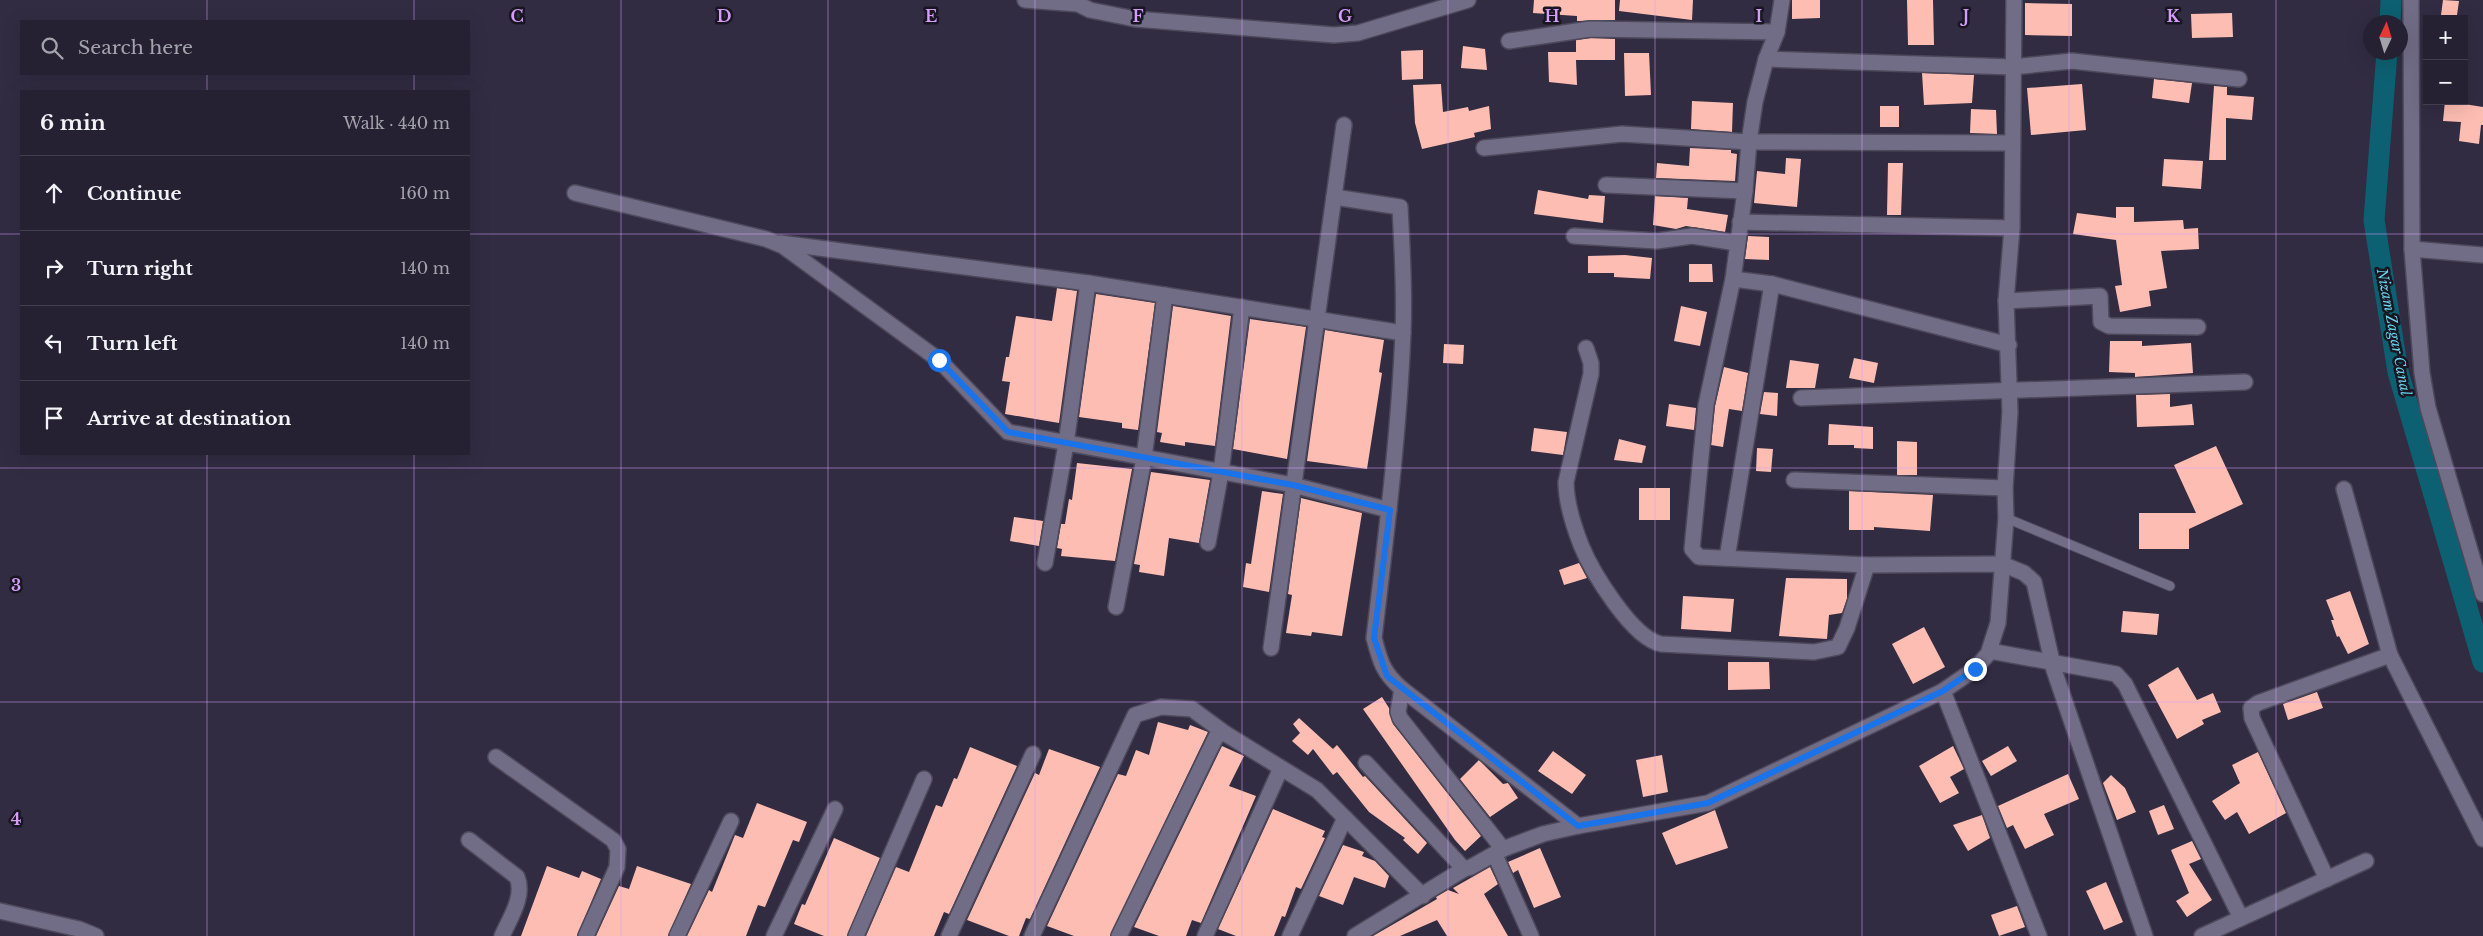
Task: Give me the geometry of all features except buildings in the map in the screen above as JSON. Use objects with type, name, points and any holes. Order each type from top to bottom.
[{"type":"street","points":[[1025,0],[1078,4],[1090,10],[1135,19],[1334,35],[1358,33],[1422,7],[1468,0]]},
{"type":"street","points":[[1782,0],[1777,32],[1766,59],[1749,142],[1745,191],[1733,279],[1706,405],[1692,549],[1699,557],[1867,565],[2002,564],[2024,573],[2034,582],[2053,663],[2145,936]]},
{"type":"street","points":[[1355,936],[1423,896],[1464,868],[1543,834],[1708,803],[1943,691],[1975,669],[1990,650],[1998,623],[2006,518],[2005,488],[2010,412],[2006,301],[2012,228],[2014,0]]},
{"type":"street","points":[[2411,0],[2412,249],[2422,373],[2428,408],[2483,594]]},
{"type":"street","points":[[1509,41],[1590,29],[1777,32]]},
{"type":"street","points":[[1766,59],[2013,67],[2072,61],[2239,79]]},
{"type":"street","points":[[1272,648],[1344,125]]},
{"type":"street","points":[[1484,148],[1622,134],[1749,142],[2012,143]]},
{"type":"street","points":[[1606,185],[1745,191]]},
{"type":"street","points":[[575,193],[776,242],[1088,283],[1403,333]]},
{"type":"street","points":[[1334,197],[1400,207],[1404,273],[1403,333],[1390,510],[1374,638],[1387,676],[1578,826]]},
{"type":"street","points":[[1740,222],[2012,228]]},
{"type":"street","points":[[1574,236],[1656,240],[1692,236],[1738,243]]},
{"type":"street","points":[[776,242],[939,360],[1008,432],[1293,485],[1390,510]]},
{"type":"street","points":[[2412,249],[2483,255]]},
{"type":"street","points":[[1733,279],[1772,284],[2009,345]]},
{"type":"street","points":[[1045,563],[1066,444],[1088,283]]},
{"type":"street","points":[[1727,558],[1772,284]]},
{"type":"street","points":[[1116,607],[1144,458],[1165,295]]},
{"type":"street","points":[[2006,301],[2100,296],[2101,322],[2109,326],[2198,327]]},
{"type":"street","points":[[1208,542],[1221,472],[1242,307]]},
{"type":"street","points":[[1586,348],[1592,368],[1566,482],[1567,493],[1583,550],[1620,611],[1649,640],[1662,644],[1814,652],[1838,647],[1847,628],[1867,565]]},
{"type":"street","points":[[1801,398],[2245,382]]},
{"type":"street","points":[[1794,480],[2005,488]]},
{"type":"street","points":[[2344,489],[2390,655],[2483,838]]},
{"type":"street","points":[[1990,650],[2116,674],[2125,684],[2242,918]]},
{"type":"street","points":[[2327,879],[2252,718],[2251,708],[2258,703],[2390,655]]},
{"type":"street","points":[[1402,689],[1398,712],[1400,718],[1499,852],[1531,936]]},
{"type":"street","points":[[1943,691],[2039,936]]},
{"type":"street","points":[[1032,936],[1135,715],[1161,707],[1192,709],[1226,734],[1317,790],[1423,896]]},
{"type":"street","points":[[1119,936],[1216,738],[1220,734],[1226,734]]},
{"type":"street","points":[[949,936],[1033,754]]},
{"type":"street","points":[[496,757],[614,840],[618,848],[617,867],[586,936]]},
{"type":"street","points":[[1366,764],[1464,868]]},
{"type":"street","points":[[1205,936],[1281,768]]},
{"type":"street","points":[[856,936],[924,779]]},
{"type":"street","points":[[774,936],[835,809]]},
{"type":"street","points":[[1290,936],[1345,818]]},
{"type":"street","points":[[677,936],[731,821]]},
{"type":"street","points":[[469,840],[517,877],[520,885],[520,895],[502,936]]},
{"type":"street","points":[[2202,936],[2366,861]]},
{"type":"street","points":[[0,911],[79,929],[96,936]]},
{"type":"lane","points":[[2006,518],[2170,586]]},
{"type":"waterway","name":"Nizam Zagar Canal","points":[[2390,15],[2391,0]]},
{"type":"waterway","name":"Nizam Zagar Canal","points":[[2386,60],[2374,220],[2398,372],[2483,662]]},
{"type":"route","points":[[939,360],[998,425],[1008,432],[1293,485],[1390,510],[1374,638],[1387,676],[1578,826],[1708,803],[1943,691],[1975,669]]}]
